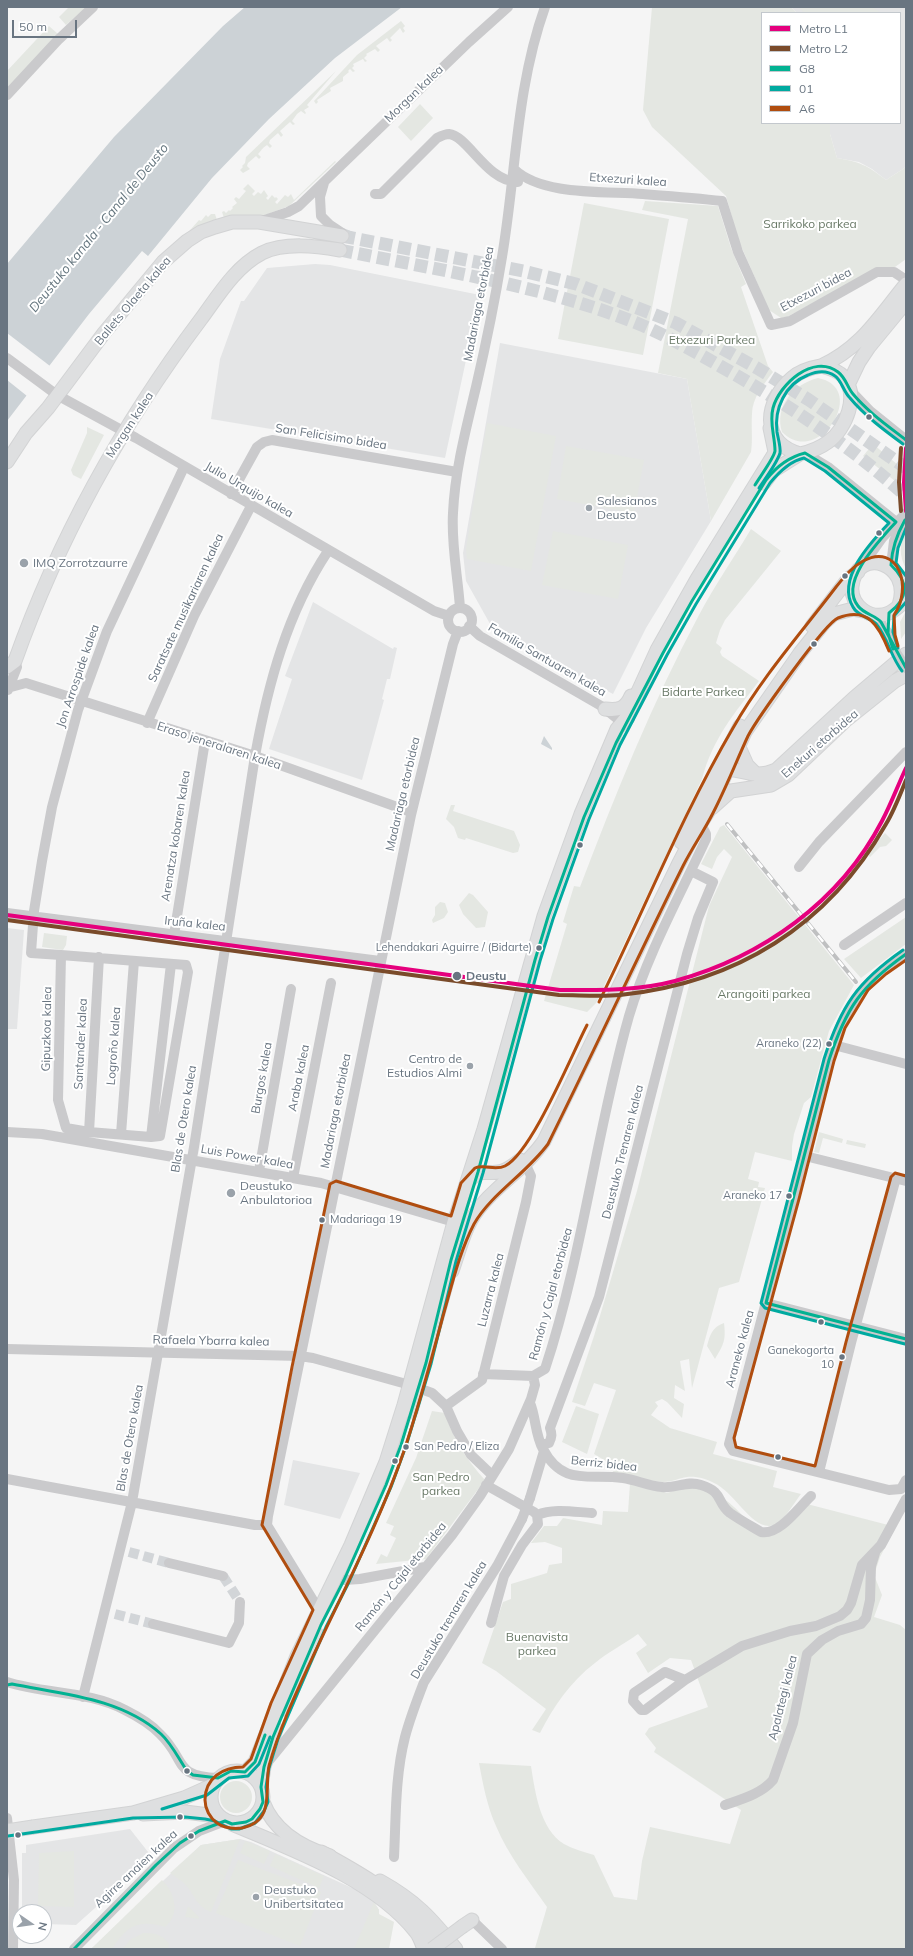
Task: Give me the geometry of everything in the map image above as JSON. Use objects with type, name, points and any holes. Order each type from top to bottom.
[{"type":"highway","points":[[321,1853],[358,1874],[362,1881],[405,1908],[420,1921],[443,1949]]},
{"type":"highway","points":[[417,1933],[430,1949]]},
{"type":"main road","name":"Ballets Olaeta kalea","points":[[7,462],[26,434],[142,287],[177,250],[201,232],[232,222],[259,222],[342,234]]},
{"type":"main road","name":"Morgan kalea","points":[[13,665],[66,538],[114,446],[182,344],[223,290],[250,261],[263,253],[277,249],[306,246],[340,250]]},
{"type":"main road","points":[[456,1949],[433,1920],[415,1903],[343,1860],[321,1853],[277,1827],[267,1813],[263,1802],[261,1787],[264,1767],[272,1737],[321,1625],[344,1580],[391,1472],[414,1386],[454,1222],[490,1108],[544,916],[618,718],[644,676],[697,579],[775,452],[770,428],[771,412],[774,401],[779,392],[798,374],[838,359],[852,348],[906,284]]},
{"type":"main road","points":[[618,718],[692,601],[751,502],[773,471],[803,453],[829,442],[843,425],[849,412],[849,387],[858,362],[906,302]]},
{"type":"main road","points":[[821,366],[832,369],[842,375],[849,387]]},
{"type":"main road","points":[[770,428],[778,442],[803,453]]},
{"type":"main road","points":[[722,769],[738,729],[779,669],[848,579],[866,565],[883,563],[898,571],[904,578],[905,592],[886,612]]},
{"type":"main road","points":[[858,572],[854,579],[852,593],[855,600],[886,612]]},
{"type":"main road","points":[[478,1172],[504,1172],[519,1161],[532,1146],[604,1003],[705,792],[739,747],[745,732],[775,688],[824,623],[834,614],[853,609],[886,612]]},
{"type":"main road","name":"Enekuri etorbidea","points":[[854,698],[874,675],[906,644]]},
{"type":"main road","name":"Enekuri etorbidea","points":[[448,1281],[471,1220],[494,1193],[526,1165],[544,1141],[678,866],[708,812],[722,769],[757,775],[766,774],[776,770],[854,698],[906,654]]},
{"type":"main road","name":"Enekuri etorbidea","points":[[708,812],[731,791],[771,785],[788,775],[846,721],[895,681],[906,675]]},
{"type":"main road","points":[[245,1772],[255,1762],[276,1705],[357,1530],[386,1462],[414,1386],[448,1281],[451,1260],[478,1172],[548,917],[616,742],[618,718],[617,710],[626,706],[636,687],[644,676]]},
{"type":"main road","points":[[846,721],[906,682]]},
{"type":"main road","points":[[739,747],[747,765],[757,775]]},
{"type":"main road","points":[[701,824],[700,815],[705,802],[705,792]]},
{"type":"main road","points":[[466,1185],[478,1172]]},
{"type":"main road","points":[[7,1831],[133,1813],[184,1798],[216,1782],[231,1771],[245,1772],[255,1778],[261,1787]]},
{"type":"main road","points":[[216,1782],[210,1801],[225,1820],[362,1881],[417,1933],[424,1949]]},
{"type":"main road","points":[[133,1813],[152,1814],[185,1812],[239,1824],[252,1819],[260,1809],[263,1802]]},
{"type":"main road","points":[[430,1949],[468,1923]]},
{"type":"street","points":[[7,95],[58,40],[93,7]]},
{"type":"street","name":"Madariaga etorbidea","points":[[460,608],[452,530],[457,472],[477,385],[502,258],[514,169],[518,123],[532,46],[545,7]]},
{"type":"street","name":"Morgan kalea","points":[[259,222],[288,212],[299,206],[469,42],[508,8]]},
{"type":"street","name":"Etxezuri kalea","points":[[375,194],[381,194],[437,138],[444,134],[455,136],[494,173],[512,182],[532,182],[582,190],[722,201]]},
{"type":"street","name":"Etxezuri kalea","points":[[514,169],[520,175],[532,182]]},
{"type":"street","points":[[325,181],[320,197],[321,216],[342,234]]},
{"type":"street","name":"Etxezuri bidea","points":[[722,201],[738,252],[771,325],[790,321],[876,272],[894,272],[906,280]]},
{"type":"street","name":"Julio Urquijo kalea","points":[[7,358],[57,395],[124,432],[434,611],[449,616]]},
{"type":"street","points":[[849,387],[870,411],[906,440]]},
{"type":"street","name":"San Felicisimo bidea","points":[[231,494],[257,447],[264,442],[272,440],[457,472]]},
{"type":"street","points":[[803,453],[828,467],[896,522]]},
{"type":"street","name":"Jon Arrospide kalea","points":[[61,955],[31,953],[34,916],[52,807],[81,701],[107,631],[184,467]]},
{"type":"street","name":"Saratsate musikariaren kalea","points":[[147,723],[194,616],[251,506]]},
{"type":"street","points":[[858,572],[866,559],[896,522],[906,513]]},
{"type":"street","points":[[891,566],[894,541],[906,516]]},
{"type":"street","name":"Blas de Otero kalea","points":[[83,1698],[110,1613],[125,1551],[132,1502],[191,1160],[255,756],[267,692],[281,649],[303,595],[328,551]]},
{"type":"street","points":[[460,608],[469,613],[471,620],[469,626],[464,630],[458,631],[450,626],[449,616],[453,610],[460,608]]},
{"type":"street","points":[[886,612],[888,633],[893,648],[906,668]]},
{"type":"street","name":"Familia Santuaren kalea","points":[[469,626],[480,636],[618,718]]},
{"type":"street","name":"Madariaga etorbidea","points":[[267,1525],[334,1186],[411,812],[453,644],[458,631]]},
{"type":"street","points":[[9,690],[26,683],[13,665]]},
{"type":"street","name":"Morgan kalea","points":[[9,690],[13,665]]},
{"type":"street","name":"Eraso jeneralaren kalea","points":[[26,683],[205,742],[255,756],[411,812]]},
{"type":"street","name":"Arenatza kobaren kalea","points":[[174,935],[205,742]]},
{"type":"street","points":[[799,867],[819,842],[906,752]]},
{"type":"street","name":"Ramón y Cajal etorbidea","points":[[264,1767],[452,1535],[486,1486],[509,1449],[530,1402],[535,1385],[532,1376],[545,1369],[552,1349],[575,1260],[630,1014],[647,965],[706,839],[706,834],[701,824]]},
{"type":"street","name":"Deustuko Trenaren kalea","points":[[542,1448],[549,1443],[551,1439],[552,1435],[550,1428],[599,1298],[687,954],[698,918],[714,882],[691,871]]},
{"type":"street","points":[[844,945],[906,903]]},
{"type":"street","name":"Iruña kalea","points":[[7,913],[380,961]]},
{"type":"street","name":"Araneko kalea","points":[[818,1472],[733,1451],[729,1444],[729,1437],[834,1045],[842,1021],[864,987],[883,970],[906,954]]},
{"type":"street","points":[[61,955],[186,965],[187,978],[162,1134],[158,1137],[151,1137],[171,964]]},
{"type":"street","name":"Gipuzkoa kalea","points":[[61,955],[58,1100],[66,1128],[89,1132],[151,1137]]},
{"type":"street","name":"Santander kalea","points":[[89,1132],[99,957]]},
{"type":"street","name":"Logroño kalea","points":[[121,1134],[134,961]]},
{"type":"street","name":"Araba kalea","points":[[293,1178],[331,983]]},
{"type":"street","name":"Burgos kalea","points":[[259,1171],[291,989]]},
{"type":"street","points":[[834,1045],[906,1064]]},
{"type":"street","name":"Luis Power kalea","points":[[7,1132],[42,1134],[259,1171],[334,1186],[454,1222]]},
{"type":"street","points":[[805,1156],[901,1179],[856,1325],[818,1472],[889,1490],[901,1489],[906,1480]]},
{"type":"street","name":"Luzarra kalea","points":[[446,1406],[482,1380],[526,1202],[531,1176],[526,1165]]},
{"type":"street","points":[[766,1303],[906,1339]]},
{"type":"street","name":"Rafaela Ybarra kalea","points":[[7,1349],[300,1356],[414,1386],[432,1393],[446,1406]]},
{"type":"street","points":[[483,1374],[532,1376]]},
{"type":"street","points":[[530,1402],[542,1448]]},
{"type":"street","points":[[446,1406],[457,1431],[471,1455],[492,1476]]},
{"type":"street","name":"Berriz bidea","points":[[542,1448],[564,1473],[573,1476],[638,1480],[661,1487],[695,1483],[710,1488],[715,1491],[729,1512],[761,1532],[767,1533],[780,1527],[811,1496]]},
{"type":"street","name":"Deustuko trenaren kalea","points":[[394,1857],[400,1766],[405,1738],[416,1703],[424,1682],[503,1555],[522,1519],[530,1498],[542,1448]]},
{"type":"street","points":[[7,1479],[256,1525],[267,1525],[319,1610]]},
{"type":"street","points":[[486,1486],[538,1515]]},
{"type":"street","points":[[685,1680],[665,1672],[634,1693],[633,1701],[641,1710],[645,1710],[685,1680],[742,1646],[790,1631],[816,1626],[840,1616],[847,1610],[851,1603],[862,1565],[881,1545],[906,1498]]},
{"type":"street","points":[[538,1515],[546,1511],[592,1513]]},
{"type":"street","points":[[491,1622],[504,1576],[522,1545],[538,1524],[538,1515]]},
{"type":"street","name":"Apalategi kalea","points":[[725,1805],[757,1793],[768,1786],[773,1780],[793,1723],[807,1654],[822,1640],[838,1631],[861,1624],[866,1618],[870,1600],[871,1566],[875,1553]]},
{"type":"street","points":[[503,1555],[515,1556]]},
{"type":"street","points":[[169,1563],[223,1576]]},
{"type":"street","points":[[344,1580],[360,1579],[425,1567]]},
{"type":"street","points":[[153,1624],[229,1643],[239,1623],[240,1602]]},
{"type":"street","points":[[9,1684],[100,1701],[124,1709],[161,1734],[186,1771],[216,1782]]},
{"type":"street","points":[[7,1818],[14,1880],[13,1949]]},
{"type":"street","name":"Agirre anaien kalea","points":[[74,1949],[93,1928],[180,1843],[198,1831],[225,1820]]},
{"type":"street","points":[[7,1894],[7,1916]]},
{"type":"street","points":[[468,1923],[502,1949]]},
{"type":"shaded area","points":[[791,7],[906,7],[906,167],[886,180],[872,169],[859,162],[837,158],[830,134],[830,124],[901,124],[901,12],[796,12]]},
{"type":"shaded area","points":[[315,264],[330,265],[480,295],[445,458],[211,419],[220,359],[241,301],[244,301],[267,268]]},
{"type":"shaded area","name":"Salesianos Deusto","points":[[500,343],[687,379],[711,521],[646,628],[613,694],[494,631],[466,581],[463,553]]},
{"type":"shaded area","points":[[313,602],[393,649],[394,647],[397,648],[390,679],[387,679],[382,699],[384,700],[362,780],[269,749],[292,679],[285,676]]},
{"type":"shaded area","points":[[7,928],[24,930],[17,1029],[7,1029]]},
{"type":"shaded area","points":[[293,1460],[360,1473],[340,1519],[284,1505]]},
{"type":"shaded area","points":[[130,1829],[152,1857],[76,1925],[52,1924],[52,1904],[22,1904],[22,1853],[26,1853],[26,1845]]},
{"type":"shaded area","name":"Deustuko Unibertsitatea","points":[[240,1839],[251,1842],[361,1892],[374,1902],[379,1910],[371,1949],[91,1949],[201,1845]]},
{"type":"green space","points":[[69,7],[87,7],[66,25],[59,17]]},
{"type":"green space","name":"Sarrikoko parkea","points":[[652,7],[791,7],[796,12],[761,12],[761,124],[830,124],[830,134],[837,158],[863,165],[886,180],[906,167],[906,259],[895,267],[875,270],[787,317],[781,318],[769,310],[738,239],[726,196],[652,127],[643,110]]},
{"type":"green space","points":[[799,7],[873,7],[880,12],[803,12]]},
{"type":"green space","points":[[401,21],[405,26],[403,28],[405,31],[403,33],[400,28],[390,38],[392,40],[390,42],[387,38],[376,46],[380,50],[378,52],[375,49],[366,54],[367,55],[364,58],[367,61],[365,62],[363,59],[353,64],[354,66],[352,68],[355,71],[353,72],[350,69],[348,71],[349,72],[343,77],[343,81],[330,88],[331,91],[317,100],[318,102],[316,104],[314,101],[357,55]]},
{"type":"green space","points":[[49,26],[58,34],[7,90],[7,71]]},
{"type":"green space","points":[[336,71],[307,105],[309,107],[304,110],[306,113],[305,114],[301,111],[297,114],[292,121],[295,124],[293,125],[290,122],[280,131],[283,135],[281,137],[278,133],[270,140],[269,143],[272,146],[270,148],[267,145],[264,147],[258,154],[261,157],[259,159],[256,156],[248,163],[247,166],[250,169],[243,173],[240,170],[245,163],[246,157]]},
{"type":"green space","points":[[420,104],[433,118],[411,141],[398,127]]},
{"type":"green space","points":[[335,161],[336,162],[289,206],[265,215],[224,218],[222,212],[224,211],[226,213],[233,208],[232,207],[237,203],[234,199],[236,197],[239,199],[246,191],[243,189],[248,184],[255,191],[252,194],[254,196],[258,192],[261,194],[264,190],[268,196],[266,198],[268,200],[272,195],[278,199],[275,202],[277,204],[285,195],[288,197],[291,194],[294,200]]},
{"type":"green space","name":"Etxezuri Parkea","points":[[645,201],[718,206],[731,248],[746,284],[741,287],[768,366],[773,372],[754,402],[752,414],[751,452],[711,521],[687,379],[658,373],[688,219],[642,210]]},
{"type":"green space","points":[[584,203],[669,219],[643,355],[558,339]]},
{"type":"green space","points":[[211,214],[215,214],[217,220],[184,237],[199,220],[201,221],[206,215],[208,217]]},
{"type":"green space","points":[[818,378],[833,385],[839,396],[839,409],[833,423],[823,434],[810,441],[796,441],[782,432],[780,422],[781,413],[788,398],[794,391],[801,385]]},
{"type":"green space","points":[[487,423],[556,436],[531,571],[467,559],[466,549]]},
{"type":"green space","points":[[87,427],[104,435],[81,479],[73,475],[71,470],[87,433]]},
{"type":"green space","points":[[873,444],[904,470],[895,481],[863,456]]},
{"type":"green space","points":[[566,446],[644,460],[634,513],[557,499]]},
{"type":"green space","name":"Bidarte Parkea","points":[[751,529],[781,551],[725,620],[716,643],[722,648],[720,652],[722,656],[759,681],[725,727],[718,739],[702,779],[596,1003],[587,1012],[544,1001],[567,924],[563,922],[574,886],[580,887],[635,750],[682,648],[711,593]]},
{"type":"green space","points":[[553,531],[628,545],[618,599],[542,585]]},
{"type":"green space","points":[[906,531],[906,569],[901,555],[901,545]]},
{"type":"green space","points":[[906,611],[906,632],[901,639],[900,622]]},
{"type":"green space","points":[[451,805],[455,805],[453,811],[514,831],[520,845],[518,852],[513,853],[466,838],[465,840],[458,838],[454,827],[446,819]]},
{"type":"green space","name":"Arangoiti parkea","points":[[724,825],[854,985],[829,1031],[811,1097],[804,1103],[794,1134],[792,1161],[755,1152],[748,1179],[759,1182],[758,1187],[765,1188],[739,1282],[719,1288],[692,1388],[689,1359],[680,1361],[685,1391],[675,1385],[674,1398],[684,1404],[682,1418],[667,1402],[662,1399],[655,1402],[658,1406],[651,1415],[670,1428],[717,1442],[713,1454],[777,1471],[773,1487],[801,1494],[783,1519],[774,1525],[769,1526],[762,1524],[748,1515],[721,1487],[705,1479],[687,1477],[663,1482],[644,1480],[612,1473],[616,1467],[594,1454],[616,1390],[594,1383],[585,1406],[572,1402],[594,1336],[637,1191],[709,906],[732,857],[724,849],[717,857],[712,869],[701,864],[720,827]]},
{"type":"green space","points":[[885,833],[892,840],[886,846],[880,847],[870,857],[867,853]]},
{"type":"green space","points":[[469,893],[473,895],[488,912],[485,927],[476,928],[463,914],[459,905]]},
{"type":"green space","points":[[440,902],[445,903],[448,912],[444,918],[433,923],[432,920],[435,915],[435,907]]},
{"type":"green space","points":[[906,917],[906,944],[861,978],[844,959]]},
{"type":"green space","points":[[44,933],[67,936],[66,945],[63,950],[42,947]]},
{"type":"green space","points":[[819,1132],[843,1139],[842,1143],[823,1138],[819,1153],[814,1152]]},
{"type":"green space","points":[[847,1140],[866,1144],[865,1148],[846,1144]]},
{"type":"green space","points":[[724,1323],[724,1342],[715,1359],[707,1346],[714,1329]]},
{"type":"green space","points":[[576,1406],[599,1414],[587,1454],[562,1442]]},
{"type":"green space","name":"San Pedro parkea","points":[[432,1411],[445,1413],[461,1448],[485,1480],[426,1559],[376,1564],[381,1554],[387,1557],[396,1538],[390,1535],[394,1526],[386,1523],[416,1458]]},
{"type":"green space","name":"Buenavista parkea","points":[[630,1484],[658,1489],[666,1493],[684,1488],[710,1491],[731,1504],[754,1528],[768,1536],[807,1504],[896,1527],[880,1557],[874,1575],[882,1595],[874,1617],[900,1625],[906,1630],[906,1949],[535,1948],[547,1907],[519,1868],[501,1837],[488,1803],[479,1763],[531,1766],[534,1787],[540,1809],[549,1829],[564,1844],[594,1855],[614,1897],[637,1900],[642,1861],[650,1827],[730,1844],[741,1810],[654,1752],[656,1748],[645,1734],[649,1728],[708,1707],[691,1660],[670,1658],[648,1673],[636,1653],[647,1645],[638,1634],[600,1659],[570,1686],[551,1713],[540,1733],[532,1730],[546,1709],[496,1671],[482,1663],[503,1602],[511,1599],[511,1584],[547,1573],[549,1565],[562,1563],[562,1548],[545,1542],[531,1543],[544,1526],[557,1526],[563,1518],[602,1525],[603,1511],[628,1512]]},
{"type":"green space","points":[[236,1781],[242,1782],[249,1788],[252,1797],[251,1803],[245,1810],[236,1813],[230,1812],[223,1806],[220,1797],[221,1791],[227,1784]]},
{"type":"green space","points":[[240,1839],[211,1912],[202,1907],[186,1885],[170,1873],[201,1845]]},
{"type":"green space","points":[[245,1841],[270,1851],[264,1864],[240,1853]]},
{"type":"green space","points":[[74,1851],[74,1907],[52,1906],[52,1904],[38,1904],[39,1853]]},
{"type":"green space","points":[[275,1854],[324,1876],[319,1888],[270,1866]]},
{"type":"green space","points":[[238,1860],[321,1892],[300,1946],[216,1913]]},
{"type":"green space","points":[[162,1880],[167,1885],[173,1897],[175,1910],[170,1922],[165,1927],[140,1924],[128,1930],[117,1941],[112,1949],[91,1949]]},
{"type":"green space","points":[[374,1902],[379,1910],[379,1914],[394,1922],[389,1949],[354,1949]]},
{"type":"green space","points":[[188,1906],[199,1917],[199,1919],[185,1917]]},
{"type":"green space","points":[[143,1933],[161,1936],[169,1944],[168,1949],[123,1949],[130,1940]]},
{"type":"water","name":"Deustuko kanala - Canal de Deusto","points":[[245,7],[402,7],[335,58],[269,119],[212,178],[148,256],[142,251],[89,314],[7,421],[7,264],[114,137],[223,26]]},
{"type":"water","points":[[544,736],[552,748],[552,750],[541,744]]},
{"type":"pier","points":[[7,333],[50,366],[27,396],[7,380]]},
{"type":"tunnel","points":[[342,233],[355,238]]},
{"type":"tunnel","points":[[342,236],[523,271],[576,284],[676,323],[757,368],[809,400],[906,468]]},
{"type":"tunnel","points":[[340,250],[453,272],[529,289],[567,299],[639,324],[670,339],[745,380],[793,410],[840,442],[906,496]]},
{"type":"tunnel","points":[[129,1552],[169,1563]]},
{"type":"tunnel","points":[[223,1576],[240,1602]]},
{"type":"tunnel","points":[[115,1614],[153,1624]]},
{"type":"railway","points":[[727,824],[856,982]]},
{"type":"metro line","name":"L2","points":[[901,448],[899,482],[901,511]]},
{"type":"metro line","name":"L1","points":[[906,448],[904,482],[906,511]]},
{"type":"metro line","name":"L1","points":[[7,915],[560,990],[647,987],[675,981],[707,971],[738,957],[768,941],[821,901],[844,877],[865,850],[882,821],[906,768]]},
{"type":"metro line","name":"L2","points":[[7,920],[559,995],[620,995],[662,988],[702,978],[740,963],[775,943],[807,920],[836,892],[863,860],[889,819],[906,780]]},
{"type":"transit line","name":"G8","points":[[755,485],[775,451],[772,414],[776,399],[782,390],[798,374],[818,366],[828,367],[838,372],[843,377],[853,394],[865,407],[906,440]]},
{"type":"transit line","name":"01","points":[[759,488],[774,466],[780,453],[777,432],[777,415],[779,406],[787,391],[793,384],[811,374],[825,372],[835,376],[848,395],[862,411],[903,444]]},
{"type":"transit line","name":"G8","points":[[74,1949],[156,1865],[180,1843],[199,1831],[225,1821],[232,1824],[246,1822],[252,1819],[260,1809],[263,1802],[261,1787],[264,1767],[273,1737],[321,1625],[344,1580],[386,1485],[401,1445],[426,1363],[451,1260],[478,1172],[535,960],[548,917],[584,817],[616,743],[692,601],[766,480],[774,471],[788,460],[805,453],[828,467],[896,522],[872,550],[857,573],[853,585],[853,596],[860,609],[881,622],[906,668]]},
{"type":"transit line","name":"01","points":[[8,1836],[133,1818],[185,1817],[205,1819],[215,1821],[231,1829],[239,1829],[255,1823],[264,1811],[268,1802],[266,1787],[269,1768],[278,1739],[326,1627],[349,1582],[391,1487],[406,1446],[431,1364],[456,1261],[483,1173],[540,961],[553,919],[589,819],[620,745],[667,655],[696,604],[770,483],[789,464],[804,458],[825,471],[889,523],[873,540],[858,562],[852,573],[849,585],[849,596],[855,610],[874,622],[881,630],[898,666],[902,671]]},
{"type":"transit line","name":"G8","points":[[893,649],[888,633],[889,613],[900,602],[903,596],[904,584],[897,571],[891,565],[892,553],[895,541],[905,520]]},
{"type":"transit line","name":"01","points":[[906,528],[898,548],[896,563],[906,576]]},
{"type":"transit line","name":"A6","points":[[599,1002],[680,829],[714,761],[744,709],[782,656],[842,580],[852,569],[863,561],[875,557],[886,558],[894,563],[899,571],[902,581],[902,592],[900,604],[894,615],[895,635],[898,646]]},
{"type":"transit line","name":"01","points":[[898,648],[893,632],[894,616],[906,602]]},
{"type":"transit line","name":"A6","points":[[587,1025],[550,1102],[527,1142],[516,1157],[505,1166],[497,1168],[475,1168],[461,1183],[451,1216],[336,1181],[330,1184],[292,1367],[262,1525],[313,1610],[271,1703],[251,1759],[243,1767],[229,1769],[216,1775],[208,1786],[205,1800],[206,1807],[212,1819],[220,1825],[229,1828],[242,1828],[253,1824],[260,1819],[264,1811],[269,1766],[278,1738],[302,1679],[363,1550],[392,1484],[425,1384],[456,1269],[474,1224],[481,1213],[499,1193],[530,1165],[548,1144],[683,866],[718,804],[748,736],[806,653],[838,618],[848,615],[865,617],[876,626],[889,651]]},
{"type":"transit line","name":"01","points":[[903,950],[874,973],[862,985],[844,1010],[830,1040],[761,1303],[765,1308],[905,1344]]},
{"type":"transit line","name":"G8","points":[[906,954],[877,977],[866,988],[849,1012],[835,1042],[829,1060],[766,1303],[906,1339]]},
{"type":"transit line","name":"A6","points":[[906,960],[886,974],[868,990],[845,1028],[834,1061],[799,1199],[734,1438],[736,1447],[815,1466],[846,1342],[891,1177],[895,1173],[906,1176]]},
{"type":"transit line","name":"G8","points":[[7,1685],[12,1684],[90,1699],[128,1712],[161,1734],[172,1746],[187,1771],[193,1775],[218,1778],[231,1771],[245,1772],[255,1762],[265,1735]]},
{"type":"transit line","name":"01","points":[[162,1809],[207,1795],[229,1778],[248,1776],[259,1764],[270,1737]]},
{"type":"place","name":"Salesianos Deusto","points":[[589,508]]},
{"type":"place","name":"IMQ Zorrotzaurre","points":[[24,563]]},
{"type":"place","name":"Lehendakari Aguirre / (Bidarte)","points":[[539,948]]},
{"type":"place","name":"Deustu","points":[[457,976]]},
{"type":"place","name":"Araneko (22)","points":[[829,1044]]},
{"type":"place","name":"Centro de Estudios Almi","points":[[470,1066]]},
{"type":"place","name":"Deustuko Anbulatorioa","points":[[231,1193]]},
{"type":"place","name":"Araneko 17","points":[[789,1196]]},
{"type":"place","name":"Madariaga 19","points":[[322,1220]]},
{"type":"place","name":"Ganekogorta 10","points":[[842,1357]]},
{"type":"place","name":"San Pedro / Eliza","points":[[406,1447]]},
{"type":"place","name":"Deustuko Unibertsitatea","points":[[256,1897]]}]
